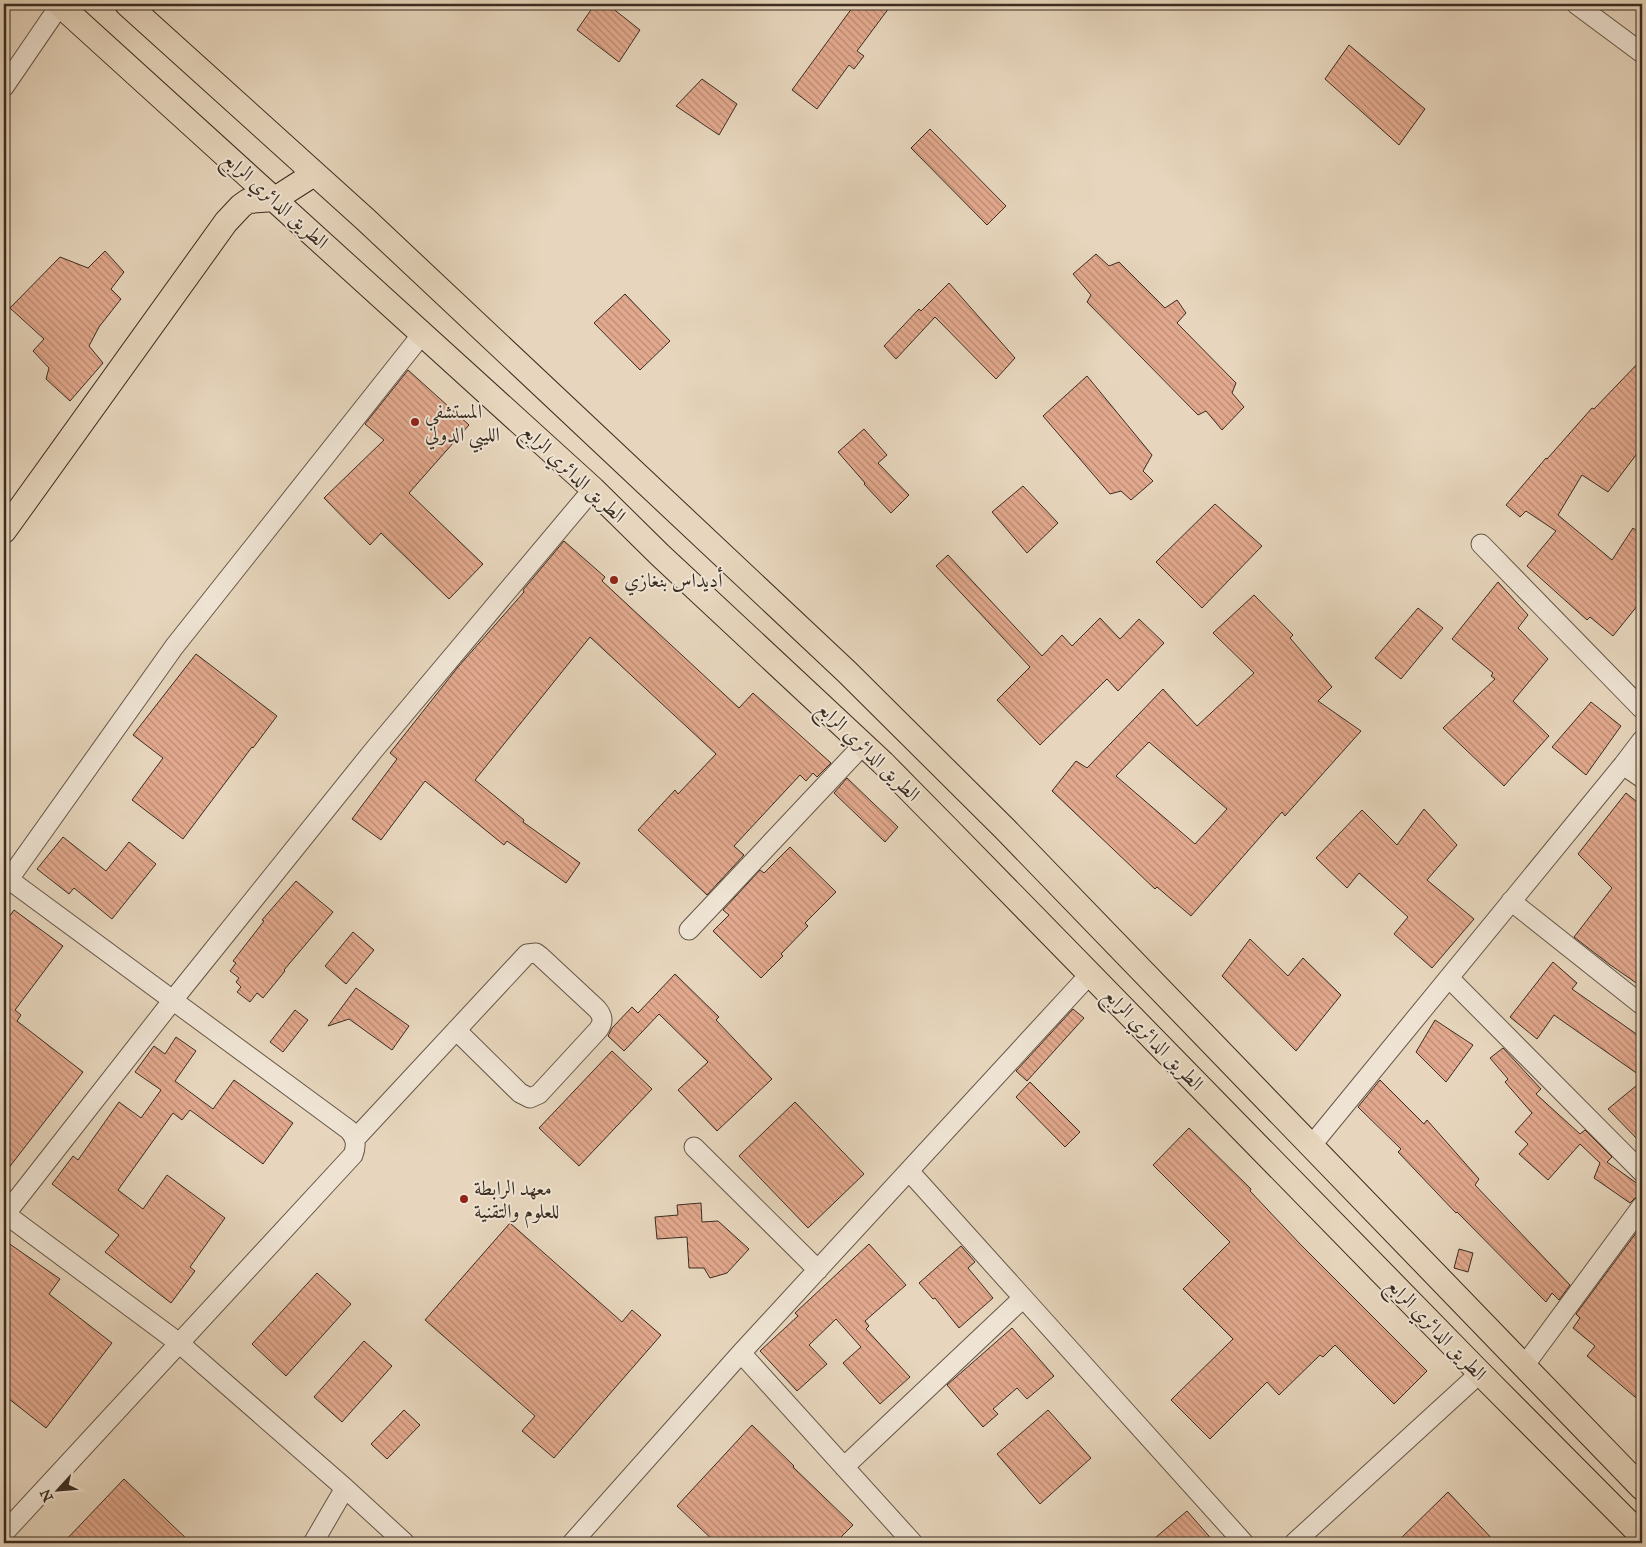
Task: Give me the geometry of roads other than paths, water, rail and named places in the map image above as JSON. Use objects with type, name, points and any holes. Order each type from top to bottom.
[{"type":"main road","name":"الطريق الدائري الرابع","points":[[60,4],[592,489],[863,745],[948,829],[1480,1374],[1642,1536]]},
{"type":"main road","name":"الطريق الدائري الرابع","points":[[127,4],[445,294],[830,656],[1005,829],[1642,1488]]},
{"type":"main road","points":[[4,531],[226,222],[248,201],[275,199],[314,174]]},
{"type":"main road","points":[[1392,1283],[1418,1257]]},
{"type":"street","points":[[4,87],[60,4]]},
{"type":"street","points":[[1586,7],[1642,53]]},
{"type":"street","points":[[4,1533],[354,1155],[356,1144],[349,1130],[173,1000],[5,880],[174,647],[422,333]]},
{"type":"street","points":[[405,1543],[179,1343],[4,1214],[373,751],[592,489]]},
{"type":"street","points":[[1481,544],[1642,709]]},
{"type":"street","points":[[1311,1146],[1642,740]]},
{"type":"street","points":[[689,930],[863,745]]},
{"type":"street","points":[[1623,765],[1642,778]]},
{"type":"street","points":[[1511,901],[1642,1005]]},
{"type":"street","points":[[355,1139],[523,957],[531,952],[540,956],[597,1009],[603,1020],[598,1030],[539,1094],[530,1098],[520,1093],[456,1030]]},
{"type":"street","points":[[572,1543],[741,1353],[1090,974]]},
{"type":"street","points":[[1449,978],[1642,1172]]},
{"type":"street","points":[[694,1147],[818,1270]]},
{"type":"street","points":[[909,1171],[1244,1543]]},
{"type":"street","points":[[1524,1366],[1642,1206]]},
{"type":"street","points":[[844,1467],[1023,1298]]},
{"type":"street","points":[[741,1353],[912,1543]]},
{"type":"street","points":[[1294,1543],[1480,1374]]},
{"type":"street","points":[[313,1543],[345,1488]]},
{"type":"place","name":"المستشفي الليبي الدولي","points":[[415,422]]},
{"type":"place","name":"أديداس بنغازي","points":[[614,580]]},
{"type":"place","name":"معهد الرابطة للعلوم والتقنية","points":[[464,1199]]}]
